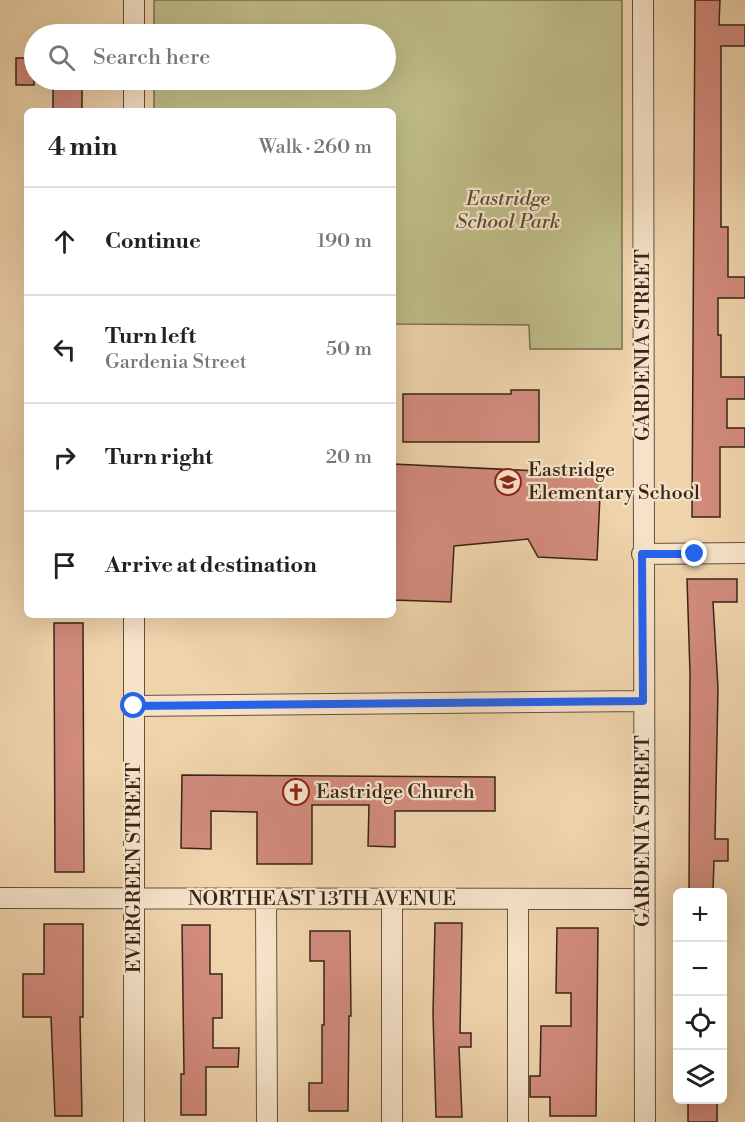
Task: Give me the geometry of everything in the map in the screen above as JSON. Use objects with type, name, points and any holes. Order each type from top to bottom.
[{"type":"street","points":[[134,0],[134,24]]},
{"type":"street","name":"GARDENIA STREET","points":[[643,0],[642,554],[645,1122]]},
{"type":"street","points":[[134,90],[134,108]]},
{"type":"street","points":[[642,554],[745,553]]},
{"type":"street","name":"EVERGREEN STREET","points":[[134,618],[134,1122]]},
{"type":"street","points":[[134,706],[643,701]]},
{"type":"street","name":"NORTHEAST 13TH AVENUE","points":[[0,898],[644,899]]},
{"type":"street","points":[[266,899],[267,1122]]},
{"type":"street","points":[[392,899],[392,1122]]},
{"type":"street","points":[[518,899],[518,1122]]},
{"type":"green space","name":"Eastridge School Park","points":[[154,0],[622,0],[622,349],[530,349],[529,325],[396,324],[396,108],[154,108],[154,90],[396,90],[396,24],[154,24]]},
{"type":"building","points":[[695,0],[720,0],[719,25],[745,25],[745,46],[721,46],[721,227],[728,227],[728,277],[745,277],[745,298],[718,298],[718,335],[721,335],[721,377],[745,377],[745,399],[727,399],[727,428],[745,428],[745,447],[720,447],[720,517],[692,517]]},
{"type":"building","points":[[16,58],[24,58],[24,85],[16,85]]},
{"type":"building","points":[[53,90],[82,90],[82,108],[53,108]]},
{"type":"building","points":[[511,390],[539,390],[539,442],[403,442],[403,394],[511,394]]},
{"type":"building","points":[[396,464],[601,474],[597,560],[538,557],[528,539],[454,546],[451,602],[396,600]]},
{"type":"building","points":[[687,579],[737,579],[737,602],[713,602],[718,688],[715,839],[728,839],[728,861],[714,861],[713,888],[689,888],[690,673]]},
{"type":"building","points":[[54,623],[83,623],[84,872],[55,872]]},
{"type":"building","points":[[182,775],[495,777],[495,811],[395,811],[395,847],[368,846],[369,805],[312,805],[312,864],[257,864],[257,812],[211,811],[211,849],[181,848]]},
{"type":"building","points":[[435,923],[462,923],[460,1033],[471,1033],[471,1047],[459,1047],[462,1117],[436,1117],[433,1014]]},
{"type":"building","points":[[44,924],[83,924],[83,1017],[80,1017],[82,1116],[55,1116],[51,1017],[23,1017],[23,974],[44,974]]},
{"type":"building","points":[[182,925],[210,925],[210,974],[222,974],[222,1018],[213,1018],[213,1048],[239,1048],[238,1067],[206,1067],[206,1115],[181,1115],[181,1074],[184,1074]]},
{"type":"building","points":[[557,928],[598,928],[596,1116],[550,1116],[550,1097],[530,1097],[530,1076],[540,1076],[541,1026],[571,1026],[571,993],[556,993]]},
{"type":"building","points":[[310,931],[350,931],[351,1016],[349,1016],[348,1111],[309,1111],[309,1083],[322,1083],[322,1025],[324,1025],[324,961],[310,961]]},
{"type":"building","points":[[688,1104],[717,1104],[717,1122],[688,1122]]},
{"type":"place","name":"Eastridge Elementary School","points":[[508,482]]},
{"type":"place","name":"Eastridge Church","points":[[296,792]]},
{"type":"route","points":[[134,706],[643,701],[642,554],[695,554]]}]
